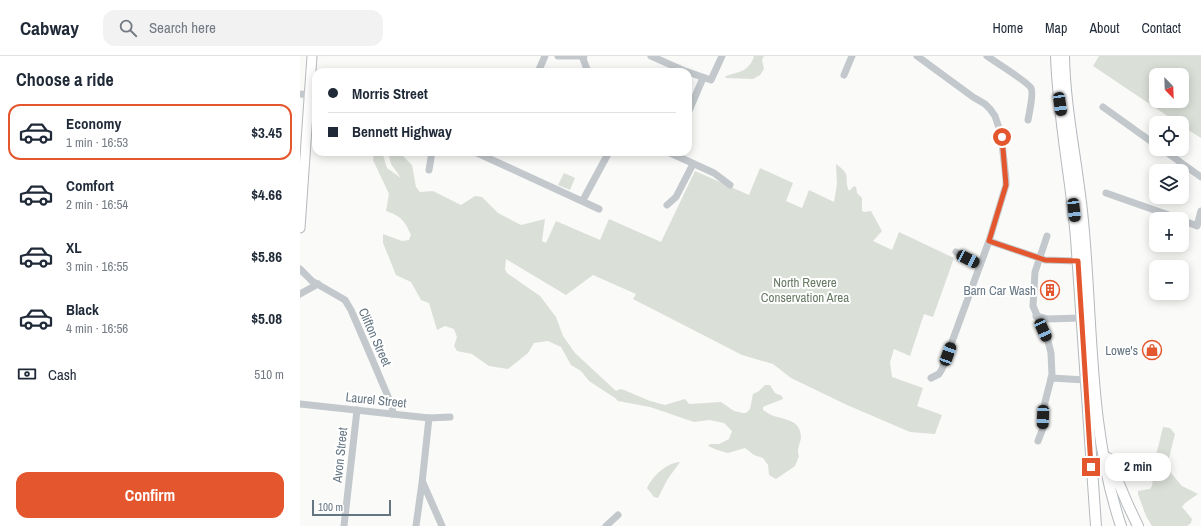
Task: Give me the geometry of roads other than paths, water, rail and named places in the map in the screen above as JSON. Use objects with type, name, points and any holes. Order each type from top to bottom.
[{"type":"highway","points":[[1056,56],[1058,94],[1073,200],[1096,526]]},
{"type":"highway","points":[[1064,56],[1067,95],[1083,220],[1095,394],[1107,478],[1121,526]]},
{"type":"highway","points":[[1100,435],[1125,498],[1138,526]]},
{"type":"main road","points":[[312,56],[312,68]]},
{"type":"main road","points":[[300,228],[300,213],[312,85]]},
{"type":"street","points":[[540,68],[546,56]]},
{"type":"street","points":[[558,56],[583,56],[587,68]]},
{"type":"street","points":[[651,56],[679,68]]},
{"type":"street","points":[[692,74],[711,80],[722,56]]},
{"type":"street","points":[[844,75],[852,56]]},
{"type":"street","points":[[917,56],[987,106],[993,113],[1000,128],[1002,137],[1006,184],[989,241],[942,369],[939,374],[931,378]]},
{"type":"street","points":[[987,56],[1023,80],[1032,88],[1028,120]]},
{"type":"street","points":[[692,104],[703,78]]},
{"type":"street","points":[[300,94],[310,95]]},
{"type":"street","points":[[1103,107],[1149,140]]},
{"type":"street","points":[[429,170],[431,156]]},
{"type":"street","points":[[484,156],[583,200],[599,209]]},
{"type":"street","points":[[583,200],[607,156]]},
{"type":"street","points":[[676,156],[714,173],[730,185]]},
{"type":"street","points":[[1172,156],[1201,177]]},
{"type":"street","points":[[667,205],[676,197],[693,164]]},
{"type":"street","points":[[1106,192],[1162,212]]},
{"type":"street","points":[[1189,222],[1197,226],[1201,211]]},
{"type":"street","points":[[1038,441],[1045,429],[1045,402],[1052,375],[1048,341],[1033,306],[1034,277],[1047,236]]},
{"type":"street","points":[[989,241],[1052,261],[1078,261]]},
{"type":"street","points":[[956,252],[980,265]]},
{"type":"street","name":"Clifton Street","points":[[300,269],[312,281],[345,300],[367,346],[392,406],[393,414]]},
{"type":"street","points":[[300,294],[318,284]]},
{"type":"street","points":[[1036,316],[1047,319],[1082,318]]},
{"type":"street","points":[[1051,378],[1086,380]]},
{"type":"street","name":"Laurel Street","points":[[300,404],[429,418],[450,417]]},
{"type":"street","name":"Avon Street","points":[[344,526],[357,410]]},
{"type":"street","points":[[416,526],[429,418]]},
{"type":"street","points":[[422,483],[442,526]]},
{"type":"street","points":[[606,526],[618,514]]},
{"type":"place","name":"Barn Car Wash","points":[[1050,290]]},
{"type":"place","name":"Lowe's","points":[[1152,350]]},
{"type":"park label","name":"North Revere Conservation Area","points":[[805,290]]}]
